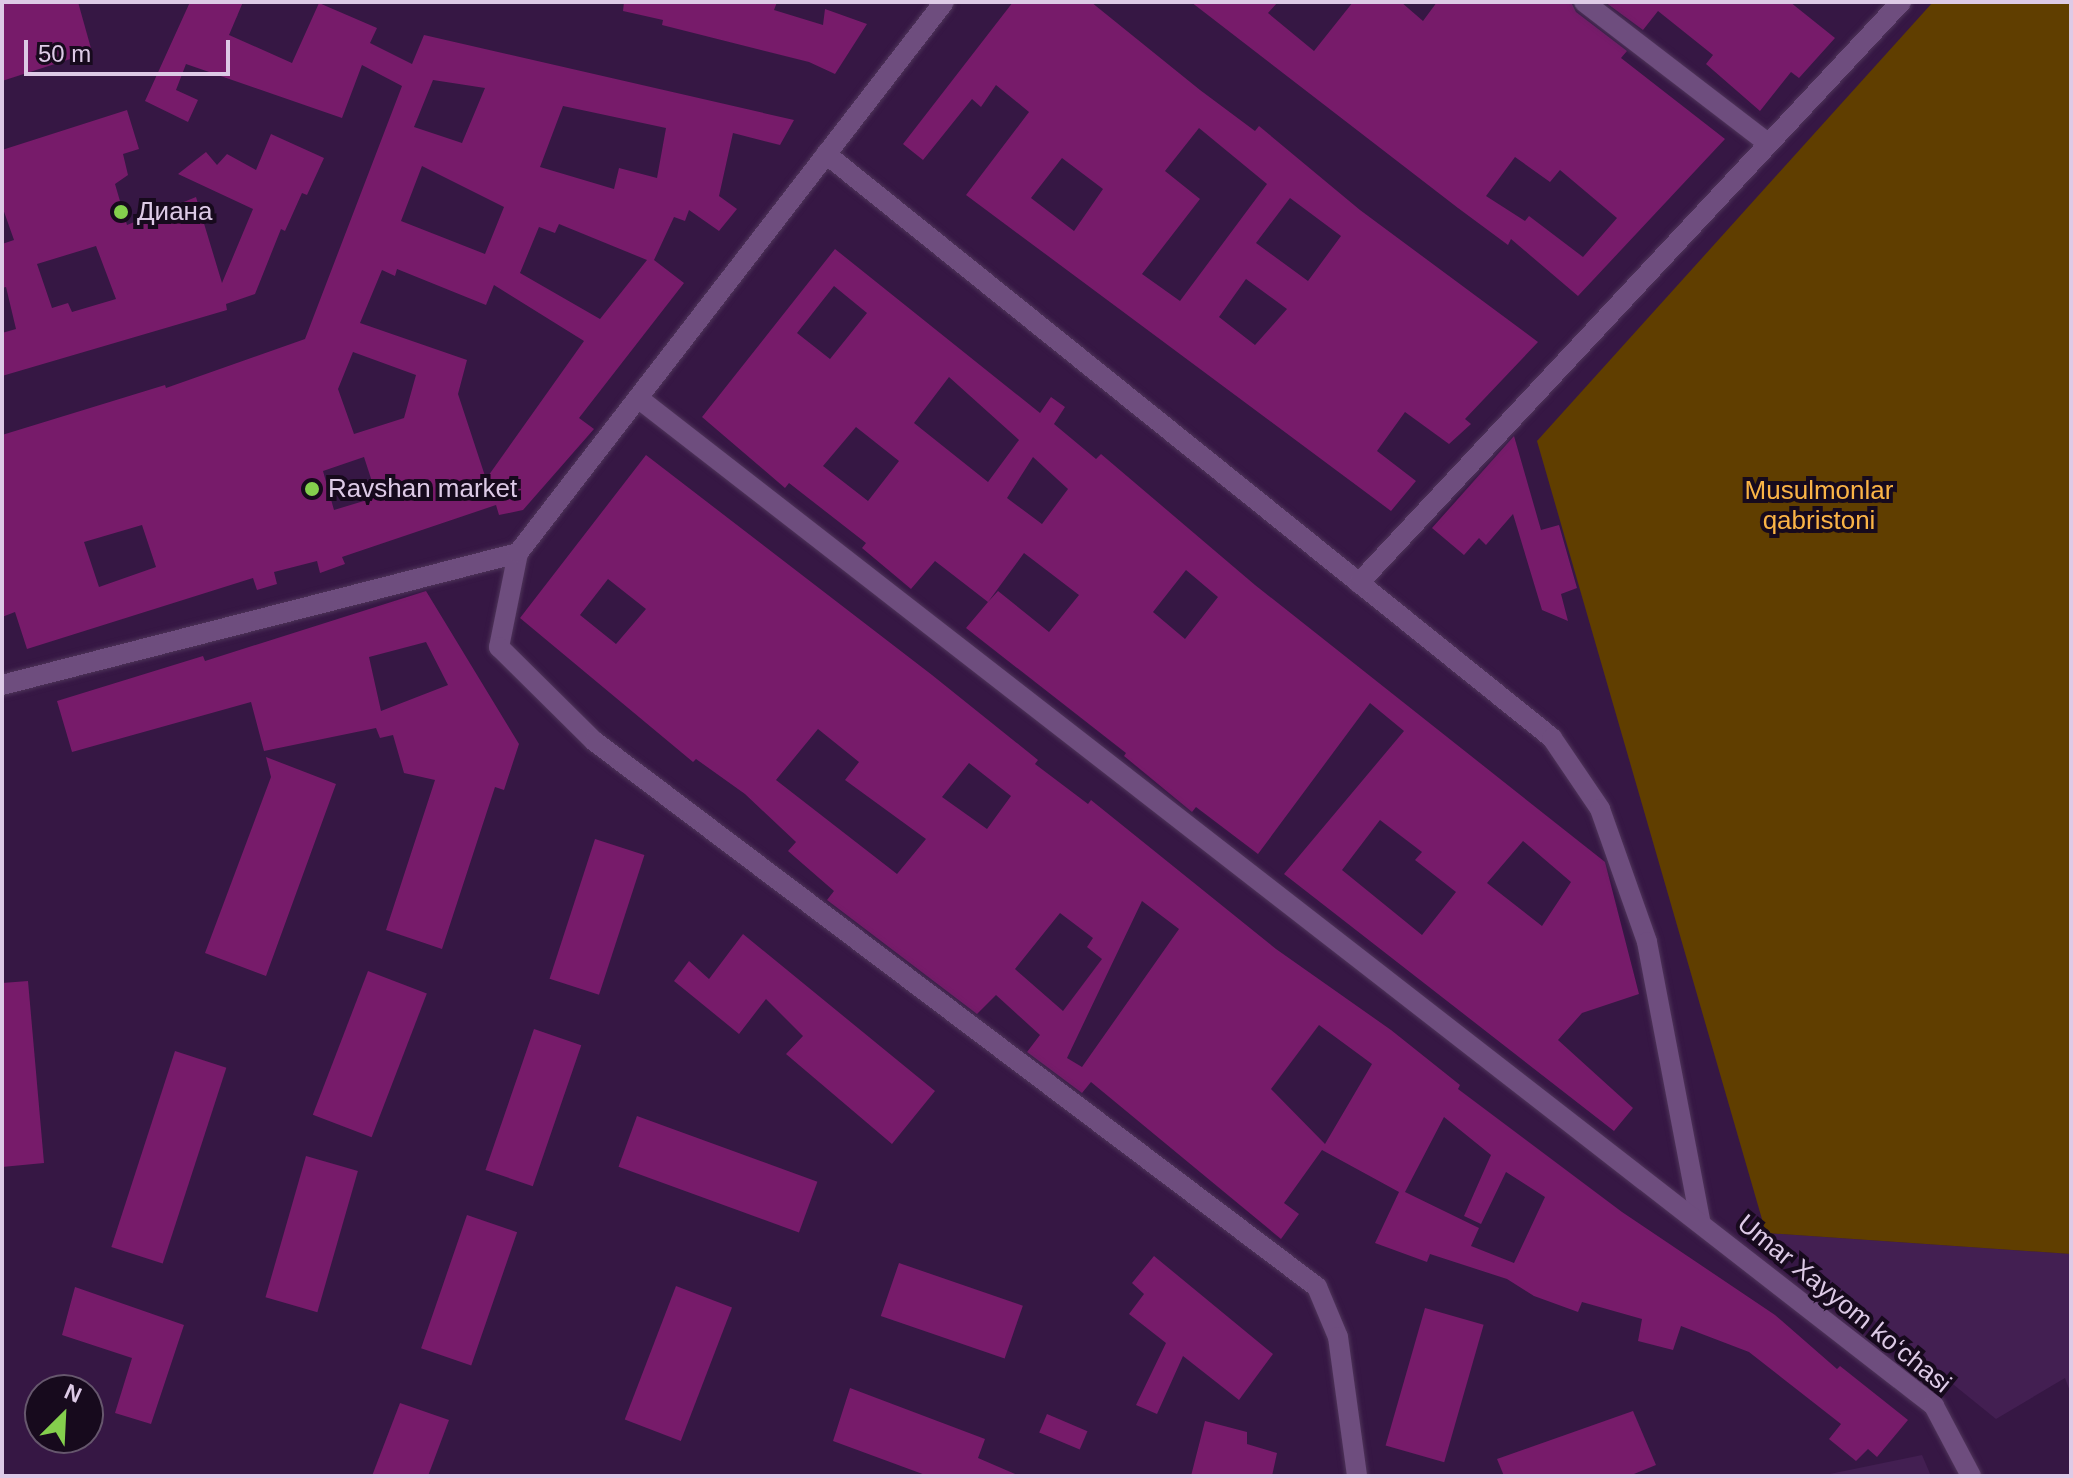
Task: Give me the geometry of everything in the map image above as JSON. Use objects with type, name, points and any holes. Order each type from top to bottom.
[{"type":"street","points":[[944,2],[518,553],[499,647],[594,741],[1317,1287],[1338,1337],[1357,1476]]},
{"type":"street","points":[[1584,2],[1768,143]]},
{"type":"street","points":[[1359,583],[1901,2]]},
{"type":"street","points":[[826,154],[1552,738],[1600,809],[1647,942],[1700,1221]]},
{"type":"street","name":"Umar Xayyom ko‘chasi","points":[[638,398],[1934,1406],[1971,1476]]},
{"type":"street","points":[[2,685],[518,553]]},
{"type":"shaded area","points":[[1766,1233],[2071,1254],[2071,1394],[2065,1378],[1996,1419]]},
{"type":"shaded area","points":[[1922,1455],[1931,1476],[1820,1476]]},
{"type":"green space","name":"Musulmonlar qabristoni","points":[[1933,2],[2071,2],[2071,1254],[1766,1233],[1537,441]]},
{"type":"building","points":[[2,2],[78,2],[92,52],[2,81]]},
{"type":"building","points":[[190,2],[243,2],[229,35],[292,63],[319,3],[377,28],[370,43],[412,64],[424,35],[794,120],[780,145],[733,133],[719,196],[737,209],[719,231],[689,210],[685,221],[674,217],[654,260],[684,283],[579,418],[594,429],[523,510],[499,515],[496,505],[342,557],[345,564],[320,573],[317,561],[274,572],[277,584],[257,590],[253,578],[27,649],[15,612],[2,617],[2,435],[165,385],[166,388],[305,339],[402,86],[362,65],[342,118],[186,64],[176,90],[198,100],[188,122],[145,101]],"holes":[[[433,80],[485,88],[462,143],[414,127]],[[563,106],[666,128],[657,178],[619,168],[614,189],[540,167]],[[422,166],[504,207],[485,254],[401,221]],[[559,224],[647,260],[600,319],[520,273],[539,227],[555,233]],[[397,269],[486,305],[494,285],[584,341],[486,479],[458,394],[467,360],[360,323],[382,270],[395,276]],[[353,352],[416,375],[404,418],[354,434],[338,389]],[[364,457],[377,497],[334,510],[323,471]],[[142,525],[156,567],[99,587],[84,542]]]},
{"type":"building","points":[[624,2],[777,2],[774,10],[823,25],[825,9],[867,24],[835,74],[809,62],[662,25],[663,20],[623,11]]},
{"type":"building","points":[[1013,2],[1091,2],[1200,90],[1255,131],[1259,126],[1360,210],[1538,342],[1465,419],[1471,424],[1449,444],[1405,412],[1377,451],[1416,481],[1391,511],[966,195],[1029,112],[996,85],[981,107],[972,99],[923,160],[903,144]],"holes":[[[1199,128],[1267,184],[1180,301],[1142,274],[1200,199],[1165,171]],[[1062,158],[1103,189],[1074,231],[1031,198]],[[1290,198],[1341,236],[1308,281],[1256,243]],[[1246,279],[1287,309],[1255,345],[1219,317]]]},
{"type":"building","points":[[1191,2],[1278,2],[1268,13],[1314,51],[1353,2],[1401,2],[1423,21],[1437,2],[1571,2],[1576,12],[1627,51],[1621,58],[1725,139],[1578,296],[1511,239],[1508,245]],"holes":[[[1515,157],[1550,182],[1560,170],[1617,218],[1583,257],[1529,216],[1525,221],[1486,196]]]},
{"type":"building","points":[[1605,2],[1790,2],[1835,38],[1799,78],[1791,72],[1760,111],[1706,64],[1713,55],[1658,11],[1643,30]]},
{"type":"building","points":[[127,110],[139,149],[123,154],[128,175],[115,184],[127,225],[196,197],[222,283],[253,209],[178,174],[206,152],[217,165],[227,154],[256,170],[271,134],[324,158],[307,195],[302,193],[285,231],[281,229],[255,294],[226,304],[227,310],[2,376],[2,333],[16,329],[6,287],[2,288],[2,244],[14,240],[2,206],[2,150]],"holes":[[[96,246],[116,299],[72,312],[68,303],[52,308],[37,264]]]},
{"type":"building","points":[[835,249],[1040,413],[1051,397],[1065,407],[1054,424],[1096,459],[1101,454],[1255,585],[1605,862],[1639,994],[1582,1013],[1558,1040],[1633,1108],[1614,1131],[1284,874],[1404,731],[1370,703],[1258,854],[1196,807],[1192,812],[1124,756],[1126,753],[966,628],[988,602],[935,561],[911,589],[862,548],[866,543],[789,483],[785,488],[702,417]],"holes":[[[834,286],[867,313],[830,359],[797,333]],[[949,377],[1019,440],[988,482],[914,423]],[[856,427],[899,461],[868,501],[823,466]],[[1033,457],[1068,489],[1042,524],[1007,498]],[[1024,553],[1079,595],[1049,632],[998,591],[988,602]],[[1186,570],[1218,597],[1185,639],[1153,612]],[[1380,820],[1422,852],[1415,860],[1456,892],[1422,935],[1342,870]],[[1523,841],[1571,882],[1542,926],[1487,883]]]},
{"type":"building","points":[[1514,436],[1541,530],[1559,525],[1577,588],[1561,594],[1568,621],[1542,610],[1513,514],[1486,545],[1479,538],[1464,555],[1432,528]]},
{"type":"building","points":[[646,455],[932,675],[1038,760],[1035,764],[1088,804],[1091,800],[1276,949],[1391,1030],[1460,1085],[1458,1089],[1622,1212],[1775,1315],[1837,1369],[1840,1366],[1908,1420],[1877,1457],[1868,1449],[1856,1461],[1829,1439],[1841,1424],[1749,1352],[1681,1326],[1673,1350],[1638,1341],[1642,1319],[1582,1302],[1578,1312],[1534,1296],[1507,1279],[1430,1254],[1427,1262],[1375,1243],[1399,1192],[1322,1150],[1284,1203],[1299,1214],[1281,1239],[1091,1082],[1082,1093],[1027,1052],[1040,1035],[996,995],[977,1014],[827,900],[834,891],[788,851],[796,842],[745,794],[696,759],[693,762],[520,618]],"holes":[[[608,579],[646,609],[616,644],[580,615]],[[818,729],[859,762],[845,780],[926,839],[897,874],[776,780]],[[969,763],[1011,796],[987,829],[942,797]],[[1142,901],[1179,929],[1082,1067],[1067,1058]],[[1060,913],[1093,938],[1087,947],[1102,959],[1063,1011],[1015,969]],[[1319,1025],[1372,1064],[1325,1144],[1271,1089]],[[1444,1117],[1491,1155],[1464,1216],[1481,1224],[1506,1172],[1545,1197],[1514,1263],[1471,1246],[1479,1228],[1405,1192]]]},
{"type":"building","points":[[426,591],[519,744],[504,790],[495,787],[442,949],[386,930],[435,780],[404,773],[393,735],[380,738],[376,728],[264,751],[251,702],[72,752],[57,701],[203,656],[205,661]],"holes":[[[426,642],[448,685],[381,711],[369,657]]]},
{"type":"building","points":[[266,757],[336,784],[266,976],[205,953],[271,777]]},
{"type":"building","points":[[595,839],[644,855],[599,995],[550,979]]},
{"type":"building","points":[[743,934],[935,1091],[892,1144],[786,1054],[803,1036],[766,999],[739,1034],[674,981],[689,961],[709,979]]},
{"type":"building","points":[[368,971],[427,994],[372,1137],[313,1115]]},
{"type":"building","points":[[28,981],[44,1163],[2,1167],[2,983]]},
{"type":"building","points":[[534,1029],[581,1045],[533,1186],[485,1170]]},
{"type":"building","points":[[175,1051],[226,1068],[163,1264],[111,1247]]},
{"type":"building","points":[[637,1116],[817,1182],[799,1232],[619,1167]]},
{"type":"building","points":[[306,1156],[358,1171],[317,1312],[265,1297]]},
{"type":"building","points":[[467,1215],[517,1232],[471,1366],[421,1348]]},
{"type":"building","points":[[1154,1256],[1273,1354],[1239,1400],[1183,1356],[1157,1414],[1136,1405],[1166,1343],[1129,1314],[1144,1294],[1132,1283]]},
{"type":"building","points":[[899,1263],[1023,1306],[1005,1359],[881,1316]]},
{"type":"building","points":[[676,1286],[732,1308],[681,1441],[625,1420]]},
{"type":"building","points":[[75,1287],[184,1325],[151,1424],[115,1413],[132,1358],[62,1335]]},
{"type":"building","points":[[1425,1308],[1484,1325],[1444,1462],[1386,1445]]},
{"type":"building","points":[[850,1388],[985,1439],[978,1458],[1020,1476],[928,1476],[833,1441]]},
{"type":"building","points":[[400,1403],[449,1420],[428,1476],[372,1476]]},
{"type":"building","points":[[1633,1411],[1656,1465],[1629,1476],[1504,1476],[1497,1459]]},
{"type":"building","points":[[1047,1414],[1088,1431],[1080,1450],[1039,1432]]},
{"type":"building","points":[[1205,1421],[1247,1432],[1247,1444],[1277,1453],[1272,1476],[1191,1476]]},
{"type":"place","name":"Диана","points":[[121,212]]},
{"type":"place","name":"Ravshan market","points":[[312,489]]}]
